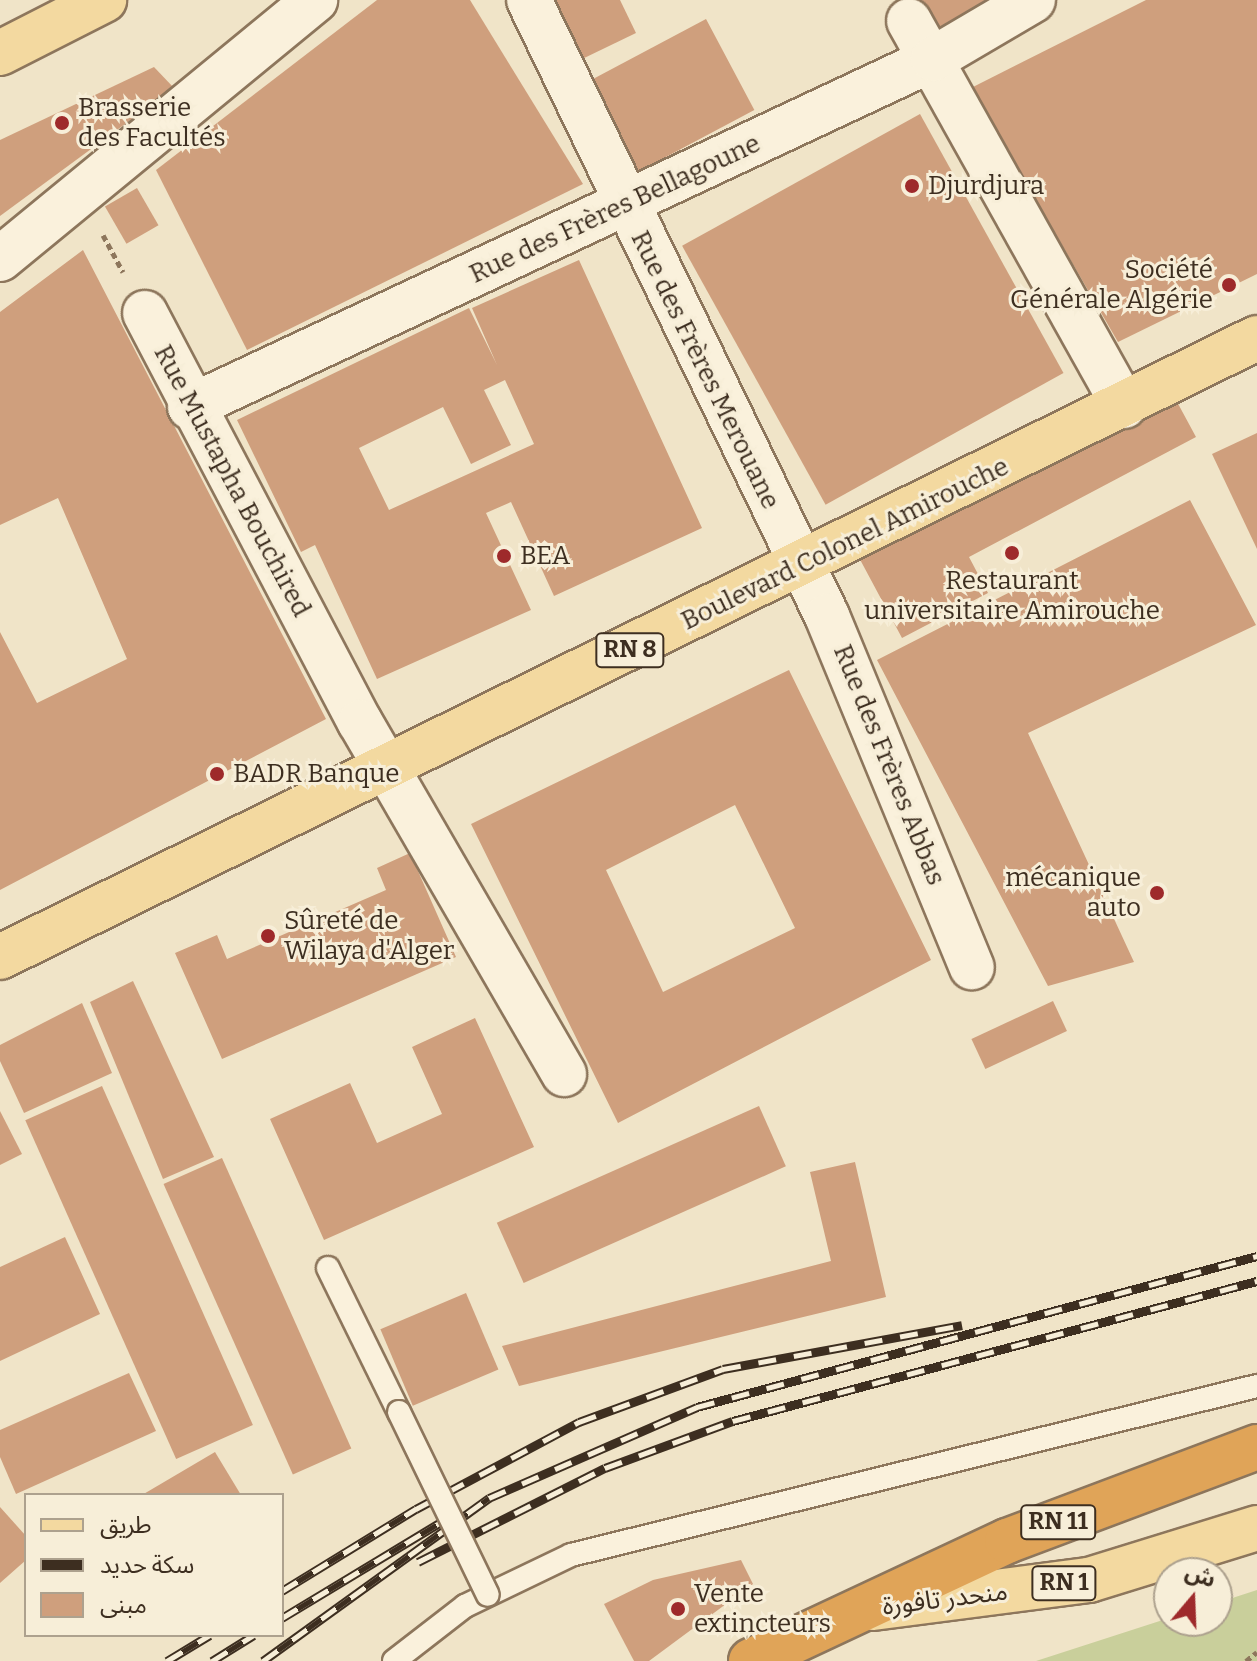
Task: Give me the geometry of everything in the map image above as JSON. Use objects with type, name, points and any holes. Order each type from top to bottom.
[{"type":"highway","name":"RN 11","points":[[751,1661],[1007,1541],[1257,1447]]},
{"type":"main road","points":[[0,53],[104,0]]},
{"type":"main road","name":"Boulevard Colonel Amirouche","points":[[0,957],[801,567],[1257,338]]},
{"type":"main road","name":"منحدر تافورة","points":[[864,1610],[1089,1580],[1257,1528]]},
{"type":"street","points":[[0,259],[315,0]]},
{"type":"street","name":"Rue des Frères Merouane","points":[[529,0],[624,206],[801,567]]},
{"type":"street","name":"Rue des Frères Bellagoune","points":[[190,407],[933,59],[1033,0]]},
{"type":"street","points":[[909,21],[933,59],[1124,406]]},
{"type":"street","name":"Rue Mustapha Bouchired","points":[[145,313],[190,407],[388,767],[564,1074]]},
{"type":"street","name":"Rue des Frères Abbas","points":[[801,567],[827,616],[972,967]]},
{"type":"lane","points":[[328,1268],[488,1595]]},
{"type":"lane","points":[[394,1661],[465,1606],[571,1555],[1257,1386]]},
{"type":"path","name":"Rue Mustapha Bouchired","points":[[81,191],[145,313]]},
{"type":"path","points":[[1246,1661],[1257,1652]]},
{"type":"green space","points":[[1257,1590],[1257,1661],[1036,1661],[1153,1623],[1153,1637],[1233,1637],[1233,1598]]},
{"type":"building","points":[[377,0],[470,0],[583,184],[247,350],[156,170]]},
{"type":"building","points":[[548,0],[620,0],[636,33],[578,61]]},
{"type":"building","points":[[919,0],[997,0],[936,30]]},
{"type":"building","points":[[1146,0],[1257,0],[1257,274],[1118,342],[971,88]]},
{"type":"building","points":[[706,19],[754,110],[633,174],[585,83]]},
{"type":"building","points":[[154,67],[174,88],[0,216],[0,140]]},
{"type":"building","points":[[920,114],[1064,373],[826,505],[682,246]]},
{"type":"building","points":[[137,188],[158,225],[126,244],[105,206]]},
{"type":"building","points":[[83,250],[326,719],[0,890],[0,632],[37,703],[127,659],[58,498],[0,525],[0,312]]},
{"type":"building","points":[[579,260],[702,528],[554,596],[511,502],[486,513],[531,610],[377,679],[315,545],[301,552],[237,420],[469,308],[497,365],[472,308]],"holes":[[[505,380],[534,444],[389,510],[359,448],[443,407],[471,464],[511,445],[484,390]]]},
{"type":"building","points":[[1169,387],[1196,437],[969,557],[988,593],[902,638],[856,552]]},
{"type":"building","points":[[1257,433],[1257,549],[1212,454]]},
{"type":"building","points":[[1190,500],[1256,625],[1028,733],[1134,962],[1048,986],[877,660]]},
{"type":"building","points":[[789,670],[931,960],[618,1123],[471,824]],"holes":[[[735,805],[795,928],[663,992],[606,870]]]},
{"type":"building","points":[[410,853],[456,957],[222,1059],[175,953],[217,935],[227,959],[386,890],[377,868]]},
{"type":"building","points":[[133,981],[214,1157],[163,1179],[90,1002]]},
{"type":"building","points":[[1053,1001],[1067,1031],[985,1069],[971,1039]]},
{"type":"building","points":[[82,1003],[112,1073],[24,1113],[0,1061],[0,1045]]},
{"type":"building","points":[[475,1018],[534,1147],[324,1240],[270,1119],[350,1083],[377,1143],[442,1114],[412,1047]]},
{"type":"building","points":[[102,1086],[253,1425],[176,1459],[25,1120]]},
{"type":"building","points":[[759,1106],[786,1166],[524,1283],[497,1223]]},
{"type":"building","points":[[0,1111],[22,1154],[0,1165]]},
{"type":"building","points":[[222,1158],[351,1449],[293,1475],[164,1184]]},
{"type":"building","points":[[855,1162],[886,1297],[519,1386],[502,1346],[831,1261],[810,1172]]},
{"type":"building","points":[[65,1237],[100,1314],[0,1361],[0,1267]]},
{"type":"building","points":[[466,1293],[498,1369],[413,1406],[380,1329]]},
{"type":"building","points":[[129,1373],[156,1431],[16,1494],[0,1457],[0,1430]]},
{"type":"building","points":[[215,1452],[240,1493],[145,1493]]},
{"type":"building","points":[[0,1507],[24,1534],[24,1562],[0,1583]]},
{"type":"building","points":[[741,1560],[753,1584],[649,1661],[634,1661],[604,1604],[653,1580]]},
{"type":"railway","points":[[263,1661],[489,1498],[697,1407],[1257,1256]]},
{"type":"railway","points":[[418,1562],[605,1468],[733,1421],[1257,1281]]},
{"type":"railway","points":[[284,1590],[416,1509],[579,1422],[723,1369],[962,1325]]},
{"type":"railway","points":[[284,1617],[441,1522]]},
{"type":"railway","points":[[167,1661],[207,1637]]},
{"type":"railway","points":[[212,1661],[251,1637]]},
{"type":"place","name":"Brasserie des Facultés","points":[[62,123]]},
{"type":"place","name":"Djurdjura","points":[[912,186]]},
{"type":"place","name":"Société Générale Algérie","points":[[1229,285]]},
{"type":"place","name":"Restaurant universitaire Amirouche","points":[[1012,553]]},
{"type":"place","name":"BEA","points":[[504,556]]},
{"type":"place","name":"BADR Banque","points":[[217,774]]},
{"type":"place","name":"mécanique auto","points":[[1157,893]]},
{"type":"place","name":"Sûreté de Wilaya d'Alger","points":[[268,936]]},
{"type":"place","name":"Vente extincteurs","points":[[678,1609]]}]
